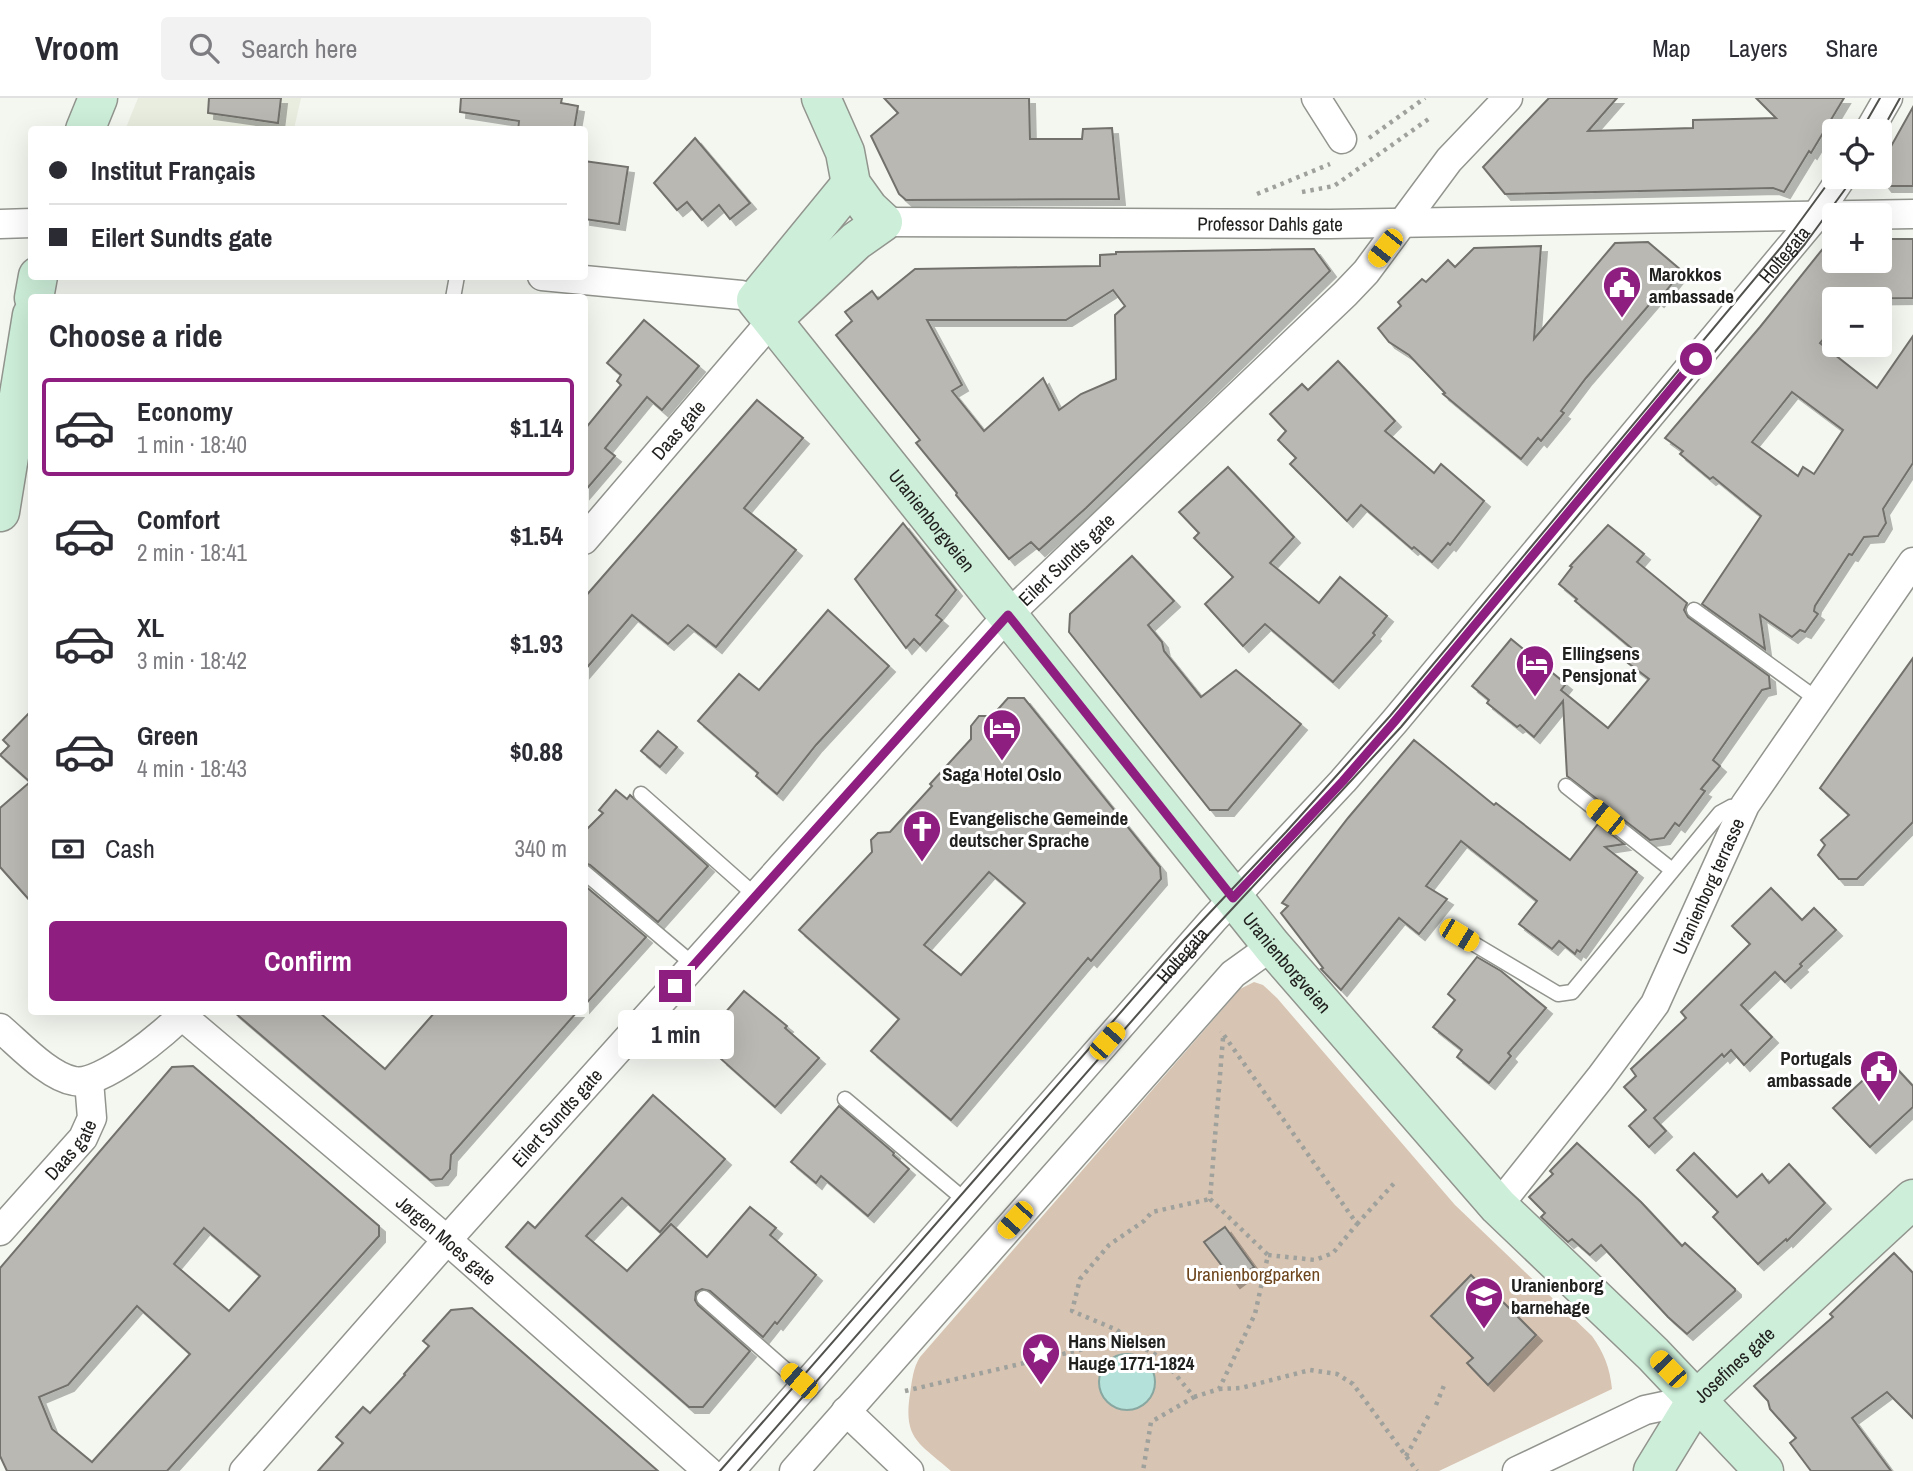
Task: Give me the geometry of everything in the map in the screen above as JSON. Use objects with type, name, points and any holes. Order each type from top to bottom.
[{"type":"street","points":[[87,126],[98,98]]},
{"type":"street","points":[[765,309],[883,222],[869,209],[851,184],[845,152],[821,98]]},
{"type":"street","points":[[1316,98],[1346,147]]},
{"type":"street","name":"Eilert Sundts gate","points":[[244,1471],[447,1240],[1008,615],[1345,294],[1366,272],[1449,160],[1508,98]]},
{"type":"street","points":[[1876,119],[1888,98]]},
{"type":"street","points":[[765,309],[851,184]]},
{"type":"street","name":"Holtegata","points":[[730,1471],[1233,898],[1343,781],[1395,721],[1816,216],[1834,189]]},
{"type":"street","name":"Professor Dahls gate","points":[[883,222],[1292,224],[1913,214]]},
{"type":"street","points":[[0,224],[28,223]]},
{"type":"street","points":[[584,280],[741,295],[765,309]]},
{"type":"street","name":"Daas gate","points":[[588,535],[765,309]]},
{"type":"street","name":"Uranienborgveien","points":[[765,309],[1272,946],[1498,1206],[1644,1345],[1765,1471]]},
{"type":"street","points":[[0,512],[28,340]]},
{"type":"street","name":"Uranienborg terrasse","points":[[1498,1206],[1600,1078],[1655,1003],[1745,805],[1913,562]]},
{"type":"street","points":[[794,1471],[1233,974],[1272,946]]},
{"type":"street","points":[[0,1028],[60,1077],[75,1082],[89,1081],[123,1064],[181,1015]]},
{"type":"street","name":"Jørgen Moes gate","points":[[185,1015],[447,1240],[708,1471]]},
{"type":"street","name":"Daas gate","points":[[0,1231],[83,1138],[92,1118],[89,1081]]},
{"type":"street","name":"Josefines gate","points":[[1517,1471],[1645,1410],[1697,1399],[1913,1199]]},
{"type":"street","points":[[1653,1471],[1697,1399]]},
{"type":"street","points":[[846,1411],[909,1471]]},
{"type":"lane","points":[[1694,610],[1818,700]]},
{"type":"lane","points":[[1566,786],[1672,870]]},
{"type":"lane","points":[[641,794],[756,896]]},
{"type":"lane","points":[[1459,935],[1558,994],[1572,992],[1720,813],[1731,807],[1745,805]]},
{"type":"lane","points":[[588,875],[694,965]]},
{"type":"lane","points":[[845,1099],[966,1201]]},
{"type":"lane","points":[[704,1298],[804,1386]]},
{"type":"path","points":[[1266,188],[1346,147],[1425,98]]},
{"type":"path","points":[[1209,1002],[1223,1037],[1357,1224]]},
{"type":"path","points":[[1210,1199],[1223,1037]]},
{"type":"path","points":[[1210,1199],[1268,1255],[1315,1260],[1333,1253],[1397,1180]]},
{"type":"path","points":[[1194,1397],[1160,1356],[1133,1344],[1116,1330],[1072,1311],[1080,1279],[1109,1245],[1144,1221],[1152,1212],[1210,1199]]},
{"type":"path","points":[[1219,1389],[1255,1314],[1268,1255]]},
{"type":"path","points":[[905,1391],[1101,1345],[1133,1344]]},
{"type":"path","points":[[1143,1471],[1151,1422],[1194,1397],[1219,1389],[1241,1388],[1310,1370],[1337,1374],[1353,1384],[1418,1471]]},
{"type":"path","points":[[1436,1405],[1445,1383]]},
{"type":"path","points":[[1406,1456],[1429,1415]]},
{"type":"shaded area","points":[[138,98],[301,98],[295,126],[127,126]]},
{"type":"green space","name":"Uranienborgparken","points":[[1254,982],[1263,985],[1277,998],[1455,1205],[1592,1336],[1606,1361],[1612,1389],[1439,1471],[951,1471],[922,1446],[911,1431],[908,1409],[914,1370],[920,1357],[1240,989]]},
{"type":"water","points":[[1127,1354],[1138,1356],[1147,1362],[1153,1371],[1153,1393],[1147,1402],[1138,1408],[1127,1410],[1116,1408],[1107,1402],[1101,1393],[1099,1382],[1101,1371],[1107,1362],[1116,1356]]},
{"type":"building","points":[[209,98],[281,98],[278,123],[208,113]]},
{"type":"building","points":[[461,98],[562,98],[561,103],[578,106],[575,126],[518,126],[519,121],[460,112]]},
{"type":"building","points":[[884,98],[1029,98],[1030,139],[1082,139],[1083,129],[1112,128],[1119,199],[906,200],[899,194],[871,136],[898,113]]},
{"type":"building","points":[[1549,98],[1617,98],[1588,131],[1693,128],[1693,120],[1776,118],[1756,98],[1844,98],[1831,119],[1822,119],[1822,135],[1784,192],[1773,188],[1505,194],[1483,167]]},
{"type":"building","points":[[1913,107],[1913,186],[1892,186],[1892,145]]},
{"type":"building","points":[[695,138],[750,203],[730,219],[719,205],[702,220],[687,202],[677,210],[654,183]]},
{"type":"building","points":[[588,162],[628,167],[619,224],[588,220]]},
{"type":"building","points":[[1892,239],[1913,239],[1913,298],[1892,298],[1892,287],[1822,287],[1820,343],[1822,357],[1838,357],[1877,388],[1913,336],[1913,463],[1883,509],[1886,523],[1878,536],[1864,537],[1852,555],[1849,554],[1815,606],[1814,611],[1818,614],[1805,632],[1800,630],[1792,637],[1760,615],[1765,649],[1702,604],[1761,516],[1713,477],[1710,479],[1680,454],[1683,451],[1665,438],[1822,250],[1822,273],[1892,273]],"holes":[[[1792,392],[1843,430],[1814,474],[1803,467],[1798,476],[1752,442]]]},
{"type":"building","points":[[1648,242],[1682,271],[1658,301],[1655,298],[1586,378],[1561,411],[1564,413],[1541,441],[1538,438],[1521,459],[1443,394],[1445,393],[1409,355],[1389,342],[1378,328],[1401,306],[1398,302],[1422,279],[1426,282],[1448,260],[1455,267],[1474,248],[1541,246],[1534,339],[1615,243]]},
{"type":"building","points":[[1314,249],[1330,271],[1086,508],[1039,550],[1031,542],[1009,559],[956,495],[916,443],[920,440],[836,335],[852,321],[845,312],[872,291],[878,299],[915,269],[1100,266],[1100,255],[1116,252]],"holes":[[[1113,290],[1125,306],[1115,315],[1116,379],[1081,394],[1059,410],[1043,378],[984,431],[952,391],[962,385],[927,320],[1066,320]]]},
{"type":"building","points":[[644,320],[699,366],[662,410],[647,397],[605,448],[615,456],[588,487],[588,425],[621,385],[617,381],[621,375],[607,363]]},
{"type":"building","points":[[1338,361],[1395,421],[1385,431],[1434,473],[1441,464],[1484,501],[1450,545],[1448,543],[1432,562],[1414,547],[1412,549],[1361,505],[1347,521],[1290,464],[1296,458],[1278,440],[1286,431],[1270,414],[1302,384],[1308,390]]},
{"type":"building","points":[[757,400],[803,438],[744,508],[796,550],[716,647],[688,625],[668,644],[632,615],[588,666],[588,593]]},
{"type":"building","points":[[1228,467],[1294,537],[1270,563],[1319,603],[1340,577],[1387,616],[1373,633],[1375,635],[1333,682],[1265,624],[1243,646],[1205,604],[1233,577],[1194,538],[1199,533],[1179,512]]},
{"type":"building","points":[[903,523],[956,590],[936,615],[942,620],[920,645],[914,639],[906,648],[855,579]]},
{"type":"building","points":[[1608,525],[1644,554],[1637,562],[1687,603],[1684,610],[1688,617],[1769,676],[1770,688],[1762,690],[1713,760],[1720,766],[1701,789],[1705,791],[1679,826],[1675,823],[1664,838],[1650,840],[1567,776],[1563,701],[1534,737],[1487,703],[1489,700],[1472,686],[1511,639],[1566,684],[1561,690],[1608,728],[1649,679],[1628,663],[1636,652],[1575,601],[1577,599],[1559,584],[1572,567],[1570,566]]},
{"type":"building","points":[[1132,556],[1174,601],[1148,625],[1162,642],[1164,651],[1201,697],[1236,670],[1301,724],[1228,810],[1210,810],[1069,632],[1070,614]]},
{"type":"building","points":[[828,610],[889,666],[816,745],[777,794],[756,776],[758,773],[698,721],[739,674],[759,690]]},
{"type":"building","points":[[1913,658],[1913,822],[1857,879],[1839,879],[1818,855],[1825,845],[1821,840],[1849,815],[1820,788]]},
{"type":"building","points":[[1008,698],[1024,698],[1160,867],[1161,879],[1091,961],[1088,958],[951,1120],[871,1051],[899,1019],[799,930],[872,852],[871,840],[878,833],[890,832],[932,786],[930,784],[971,739],[971,726],[979,716],[992,716]],"holes":[[[989,872],[1025,903],[961,975],[924,945]]]},
{"type":"building","points":[[28,714],[28,780],[0,755],[9,746],[3,740]]},
{"type":"building","points":[[658,731],[677,747],[660,767],[641,751]]},
{"type":"building","points":[[1414,740],[1494,805],[1496,803],[1570,860],[1598,824],[1624,844],[1605,847],[1637,872],[1580,952],[1577,950],[1575,954],[1559,941],[1552,949],[1519,924],[1537,901],[1461,841],[1426,886],[1447,899],[1419,934],[1399,918],[1341,990],[1321,969],[1323,968],[1281,913],[1288,906],[1282,903],[1348,818]]},
{"type":"building","points":[[28,784],[28,898],[0,867],[0,808]]},
{"type":"building","points":[[616,790],[627,799],[630,795],[708,866],[658,922],[588,864],[588,828],[603,813],[599,810]]},
{"type":"building","points":[[588,888],[646,937],[588,1002]]},
{"type":"building","points":[[1771,888],[1802,920],[1814,908],[1836,930],[1785,982],[1775,972],[1741,1005],[1772,1037],[1744,1065],[1731,1050],[1724,1057],[1722,1054],[1654,1118],[1666,1131],[1649,1147],[1629,1126],[1646,1110],[1624,1087],[1636,1076],[1631,1069],[1686,1018],[1681,1012],[1750,944],[1732,926]]},
{"type":"building","points":[[1477,957],[1501,971],[1546,1008],[1508,1053],[1511,1056],[1489,1083],[1457,1057],[1462,1050],[1433,1027],[1455,1000],[1448,994]]},
{"type":"building","points":[[744,991],[787,1026],[785,1028],[819,1058],[775,1107],[721,1059],[725,1054],[705,1036]]},
{"type":"building","points":[[238,1015],[322,1015],[385,1069],[432,1015],[574,1015],[451,1155],[450,1169],[442,1179],[430,1180]]},
{"type":"building","points":[[1887,1058],[1913,1086],[1913,1107],[1870,1147],[1833,1108]]},
{"type":"building","points":[[193,1066],[379,1226],[379,1236],[167,1471],[7,1471],[0,1456],[0,1268],[172,1067]],"holes":[[[204,1228],[260,1276],[229,1311],[174,1264]],[[137,1306],[190,1354],[92,1462],[52,1429],[39,1397],[68,1385]]]},
{"type":"building","points":[[653,1095],[725,1159],[660,1232],[622,1198],[586,1236],[627,1271],[671,1224],[707,1257],[750,1207],[776,1228],[770,1235],[816,1275],[777,1324],[775,1322],[763,1337],[710,1291],[702,1289],[696,1292],[695,1300],[698,1305],[750,1351],[703,1407],[689,1407],[506,1247],[528,1222],[535,1228]]},
{"type":"building","points":[[839,1106],[909,1169],[868,1216],[821,1176],[816,1183],[791,1162]]},
{"type":"building","points":[[1577,1143],[1641,1202],[1682,1246],[1685,1243],[1735,1289],[1687,1334],[1601,1245],[1590,1255],[1572,1239],[1568,1242],[1541,1217],[1545,1213],[1529,1197],[1553,1174],[1550,1171]]},
{"type":"building","points":[[1694,1153],[1737,1197],[1762,1174],[1769,1183],[1789,1164],[1825,1203],[1787,1241],[1786,1239],[1758,1264],[1713,1217],[1718,1212],[1677,1170]]},
{"type":"building","points":[[1225,1227],[1254,1267],[1234,1282],[1204,1242]]},
{"type":"building","points":[[1894,1253],[1913,1273],[1913,1418],[1887,1392],[1852,1418],[1891,1471],[1811,1471],[1790,1443],[1796,1438],[1754,1386],[1833,1317],[1830,1314]]},
{"type":"building","points":[[1471,1275],[1490,1294],[1492,1291],[1536,1335],[1488,1385],[1467,1363],[1473,1358],[1431,1316]]},
{"type":"building","points":[[472,1308],[658,1471],[318,1471],[343,1443],[336,1437],[363,1407],[370,1413],[405,1375],[429,1346],[423,1341],[451,1310]]},
{"type":"tram line","points":[[1868,119],[1880,98]]},
{"type":"tram line","points":[[1888,119],[1900,98]]},
{"type":"tram line","points":[[720,1471],[1183,941],[1390,716],[1782,246],[1824,189]]},
{"type":"tram line","points":[[738,1471],[1193,951],[1401,727],[1805,244],[1845,189]]},
{"type":"place","name":"Marokkos ambassade","points":[[1622,319]]},
{"type":"place","name":"Ellingsens Pensjonat","points":[[1535,698]]},
{"type":"place","name":"Saga Hotel Oslo","points":[[1002,762]]},
{"type":"place","name":"Evangelische Gemeinde deutscher Sprache","points":[[922,863]]},
{"type":"place","name":"Portugals ambassade","points":[[1879,1103]]},
{"type":"place","name":"Uranienborg barnehage","points":[[1484,1330]]},
{"type":"place","name":"Hans Nielsen Hauge 1771-1824","points":[[1041,1386]]},
{"type":"route","points":[[675,986],[1008,615],[1233,898],[1343,781],[1395,721],[1696,359]]}]
